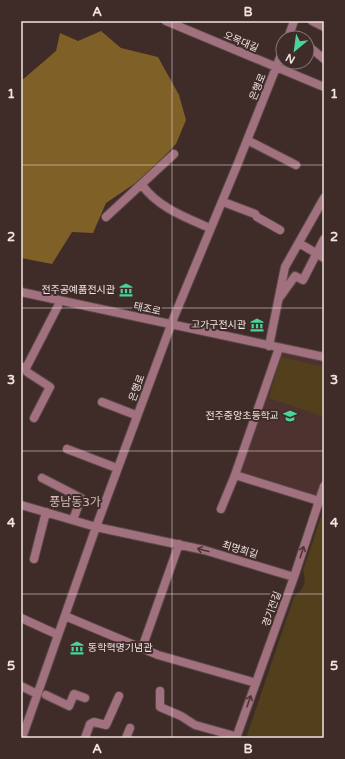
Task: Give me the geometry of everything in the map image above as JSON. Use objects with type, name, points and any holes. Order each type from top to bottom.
[{"type":"street","points":[[312,21],[324,27]]},
{"type":"street","name":"오목대길","points":[[172,22],[275,67]]},
{"type":"street","points":[[315,52],[324,59]]},
{"type":"street","name":"은행로","points":[[24,737],[96,527],[172,324],[275,69]]},
{"type":"street","name":"오목대길","points":[[283,70],[324,87]]},
{"type":"street","points":[[251,142],[296,165]]},
{"type":"street","points":[[106,218],[174,154]]},
{"type":"street","points":[[142,185],[150,197],[205,226]]},
{"type":"street","points":[[269,346],[277,300],[285,267],[324,198]]},
{"type":"street","points":[[226,202],[255,214],[257,217],[280,230]]},
{"type":"street","points":[[277,300],[295,276],[303,280],[320,256],[324,239]]},
{"type":"street","points":[[299,243],[320,256]]},
{"type":"street","name":"태조로","points":[[21,292],[324,357]]},
{"type":"street","points":[[34,418],[50,387],[23,368],[58,306]]},
{"type":"street","points":[[221,510],[235,475],[279,348]]},
{"type":"street","name":"은행로","points":[[102,402],[133,414]]},
{"type":"street","points":[[67,449],[114,467]]},
{"type":"street","points":[[235,475],[319,501]]},
{"type":"street","points":[[42,478],[81,498],[73,520]]},
{"type":"street","name":"경기전길","points":[[160,691],[160,708],[181,716],[195,725],[234,736],[256,683],[294,577],[324,486]]},
{"type":"street","name":"최명희길","points":[[21,505],[96,527],[179,544],[294,577]]},
{"type":"street","points":[[34,559],[46,512]]},
{"type":"street","points":[[142,648],[179,544]]},
{"type":"street","points":[[65,616],[158,655],[256,683]]},
{"type":"street","points":[[21,618],[54,633]]},
{"type":"street","points":[[21,686],[33,692]]},
{"type":"street","points":[[46,695],[69,706],[74,694],[85,698]]},
{"type":"street","points":[[85,738],[90,724],[94,722],[106,725],[119,696]]},
{"type":"street","points":[[126,738],[130,728]]},
{"type":"shaded area","points":[[101,31],[121,48],[158,57],[179,95],[186,120],[176,144],[143,178],[106,203],[93,233],[72,232],[52,264],[21,258],[21,81],[56,51],[60,33],[78,41]]},
{"type":"shaded area","name":"전주중앙초등학교","points":[[279,348],[324,357],[324,486],[319,501],[235,475]]},
{"type":"shaded area","points":[[281,357],[324,367],[324,417],[269,398]]},
{"type":"shaded area","points":[[324,508],[324,738],[246,738],[294,597],[304,585],[305,578],[303,570]]},
{"type":"place","name":"전주공예품전시관","points":[[126,290]]},
{"type":"place","name":"고가구전시관","points":[[257,325]]},
{"type":"place","name":"전주중앙초등학교","points":[[290,416]]},
{"type":"place","name":"동학혁명기념관","points":[[77,648]]},
{"type":"district","name":"풍남동3가","points":[[75,502]]}]
